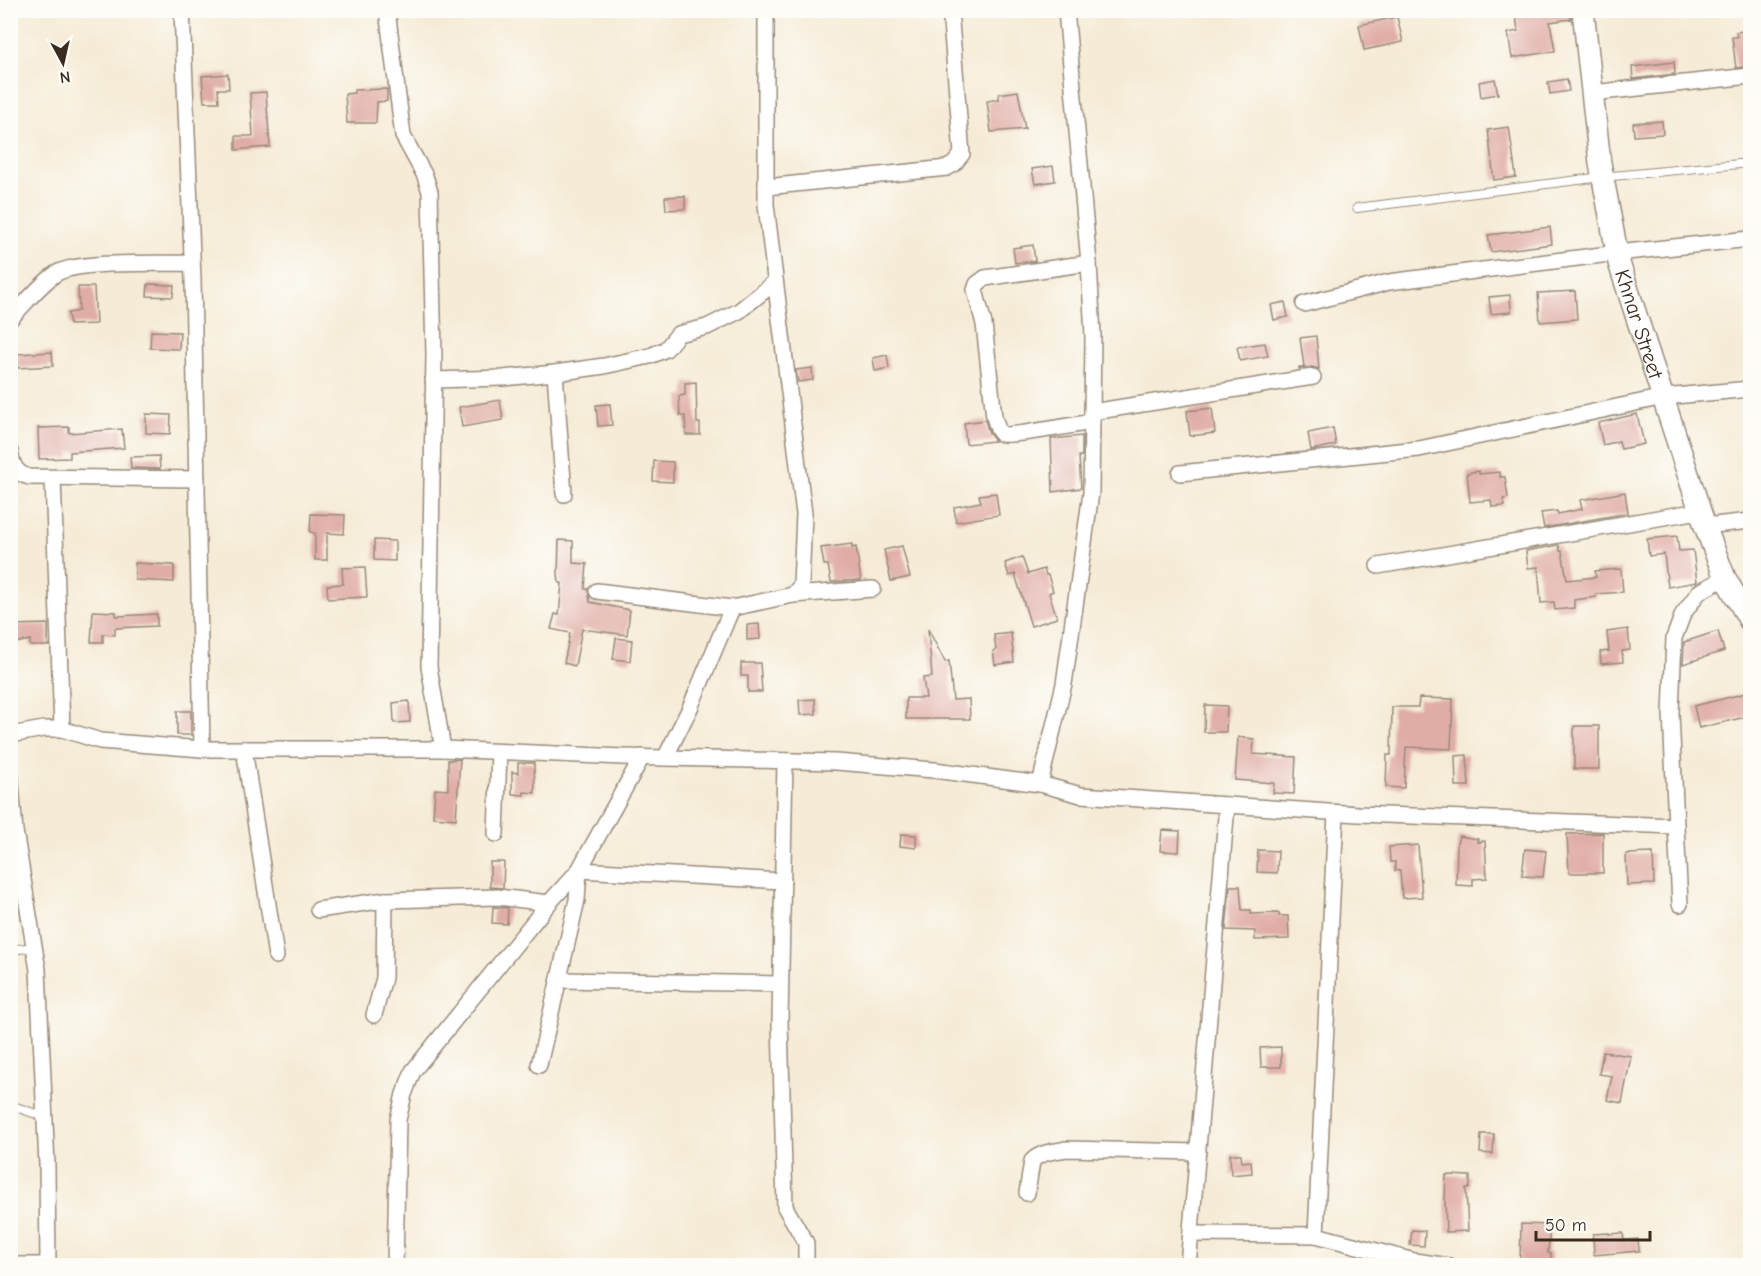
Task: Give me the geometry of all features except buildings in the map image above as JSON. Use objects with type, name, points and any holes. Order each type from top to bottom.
[{"type":"street","points":[[182,10],[192,263],[202,749]]},
{"type":"street","points":[[387,10],[402,136],[425,176],[430,192],[434,380],[429,667],[443,750]]},
{"type":"street","points":[[766,10],[766,205],[804,514],[801,585],[793,595]]},
{"type":"street","points":[[766,187],[947,168],[954,164],[962,154],[950,10]]},
{"type":"street","points":[[1040,784],[1066,673],[1091,493],[1093,336],[1089,263],[1066,10]]},
{"type":"street","name":"Khnar Street","points":[[1583,10],[1602,177],[1617,253],[1702,519],[1725,578],[1750,621]]},
{"type":"street","points":[[1592,93],[1750,76]]},
{"type":"street","points":[[1304,304],[1389,282],[1617,253],[1750,239]]},
{"type":"street","points":[[10,320],[57,274],[70,268],[92,265],[192,263]]},
{"type":"street","points":[[1089,263],[985,278],[977,284],[975,290],[984,324],[994,417],[999,431],[1003,434],[1016,434],[1092,417],[1313,377]]},
{"type":"street","points":[[434,380],[502,378],[555,373],[604,366],[659,354],[678,334],[720,322],[754,300],[775,282]]},
{"type":"street","points":[[555,373],[564,494]]},
{"type":"street","points":[[1180,473],[1419,449],[1664,397],[1750,389]]},
{"type":"street","points":[[10,451],[14,466],[22,476],[197,479]]},
{"type":"street","points":[[53,478],[62,729]]},
{"type":"street","points":[[1378,566],[1702,519],[1750,521]]},
{"type":"street","points":[[1680,904],[1671,713],[1674,638],[1683,614],[1699,592],[1725,578]]},
{"type":"street","points":[[597,591],[732,608],[793,595],[873,589]]},
{"type":"street","points":[[665,758],[690,708],[732,608]]},
{"type":"street","points":[[10,735],[44,729],[62,729],[100,741],[202,749],[443,750],[836,762],[934,770],[1040,784],[1081,795],[1336,813],[1676,826]]},
{"type":"street","points":[[244,749],[276,956]]},
{"type":"street","points":[[496,834],[499,752]]},
{"type":"street","points":[[395,1266],[398,1120],[410,1079],[414,1071],[549,903],[579,870],[642,757]]},
{"type":"street","points":[[785,760],[780,984],[785,1207],[806,1243],[806,1266]]},
{"type":"street","points":[[10,772],[15,831],[38,970],[45,1117],[48,1265],[10,1265]]},
{"type":"street","points":[[1188,1266],[1227,805]]},
{"type":"street","points":[[1316,1235],[1336,813]]},
{"type":"street","points":[[579,870],[783,881]]},
{"type":"street","points":[[539,1065],[577,900],[579,870]]},
{"type":"street","points":[[318,910],[385,900],[498,897],[549,903]]},
{"type":"street","points":[[374,1015],[384,978],[385,900]]},
{"type":"street","points":[[560,980],[780,984]]},
{"type":"street","points":[[1027,1193],[1032,1161],[1052,1151],[1067,1149],[1198,1152]]},
{"type":"street","points":[[1191,1234],[1316,1235],[1414,1261],[1449,1266]]},
{"type":"lane","points":[[1357,208],[1602,177],[1750,163]]},
{"type":"lane","points":[[10,950],[35,947]]},
{"type":"lane","points":[[10,1105],[45,1117]]}]
